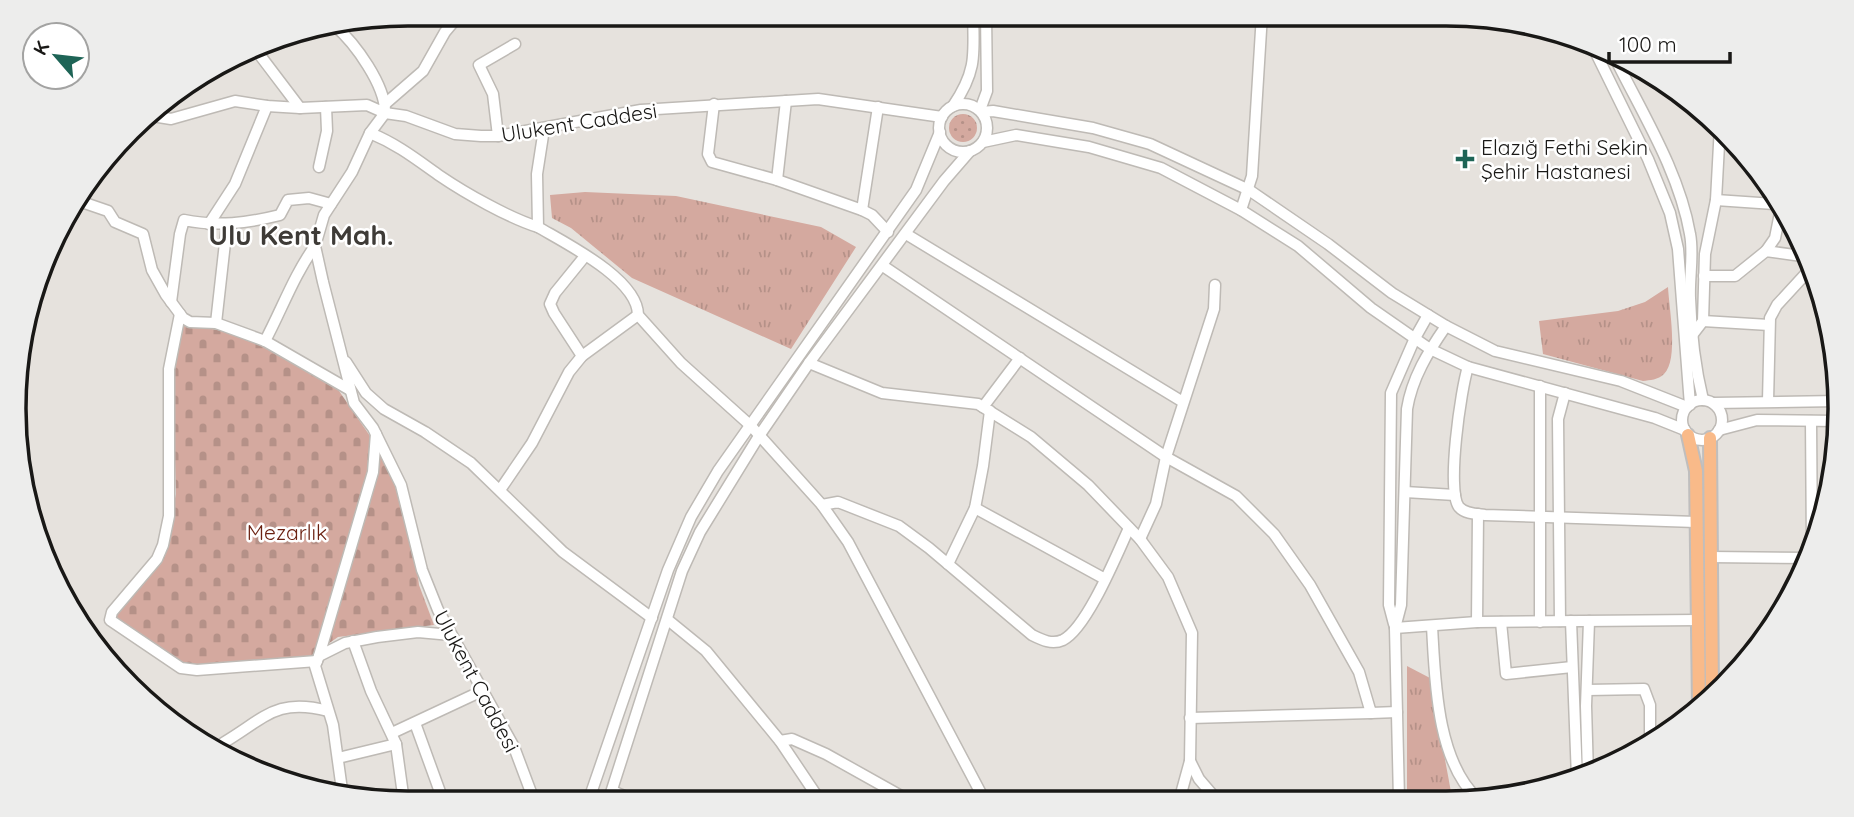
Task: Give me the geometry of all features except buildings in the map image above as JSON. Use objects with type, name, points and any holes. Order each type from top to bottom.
[{"type":"main road","points":[[1686,432],[1696,471],[1699,695]]},
{"type":"main road","points":[[1712,683],[1710,557],[1715,434]]},
{"type":"street","points":[[265,341],[298,272],[315,246],[324,215],[352,172],[370,132],[385,108],[423,71],[451,26]]},
{"type":"street","points":[[592,791],[668,570],[691,517],[719,471],[916,190],[940,132],[942,117],[963,92],[972,72],[973,26]]},
{"type":"street","points":[[983,142],[988,127],[981,111],[987,91],[986,26]]},
{"type":"street","points":[[1241,209],[1249,190],[1253,162],[1261,26]]},
{"type":"street","points":[[341,33],[379,86],[385,108]]},
{"type":"street","points":[[498,136],[494,94],[479,65],[515,44]]},
{"type":"street","points":[[260,56],[300,108]]},
{"type":"street","points":[[1598,58],[1648,159],[1670,213],[1678,249],[1688,406],[1682,418],[1686,432]]},
{"type":"street","points":[[1620,69],[1665,158],[1681,197],[1691,236],[1690,298],[1693,334],[1708,402],[1720,412],[1722,418],[1715,434]]},
{"type":"street","name":"Ulukent Caddesi","points":[[161,117],[171,119],[235,101],[300,108],[367,105],[385,108],[455,134],[498,136],[641,110],[786,100],[818,99],[942,117]]},
{"type":"street","points":[[777,180],[786,100]]},
{"type":"street","points":[[713,104],[708,154],[712,162],[777,180],[862,210],[872,215],[888,232]]},
{"type":"street","points":[[953,106],[969,104],[981,111],[1093,128],[1139,141],[1249,190],[1328,244],[1392,293],[1446,326],[1495,351],[1621,381],[1688,406],[1708,402],[1828,401]]},
{"type":"street","points":[[209,224],[235,184],[267,106]]},
{"type":"street","points":[[319,167],[327,131],[326,107]]},
{"type":"street","points":[[862,210],[878,107]]},
{"type":"street","points":[[538,226],[537,174],[544,129]]},
{"type":"street","points":[[370,132],[396,144],[443,178],[518,220],[538,226],[599,264],[626,288],[638,306],[638,315],[681,363],[751,426],[822,505],[848,542],[980,791]]},
{"type":"street","points":[[940,132],[948,146],[954,150],[970,151]]},
{"type":"street","points":[[612,791],[682,571],[700,533],[759,436],[808,363],[944,181],[970,151],[983,142],[1016,135],[1088,147],[1161,168],[1241,209],[1297,246],[1371,308],[1430,349],[1468,367],[1656,418],[1699,440],[1757,420],[1828,421]]},
{"type":"street","points":[[1693,334],[1703,321],[1704,276],[1708,236],[1716,200],[1719,141]]},
{"type":"street","points":[[171,302],[184,220],[227,225],[280,215],[288,200],[297,198],[331,204]]},
{"type":"street","points":[[1716,200],[1768,204]]},
{"type":"street","points":[[86,203],[108,211],[115,222],[143,234],[152,270],[171,302],[190,322],[216,323],[265,341],[351,390]]},
{"type":"street","points":[[1704,276],[1738,275],[1766,251],[1775,238],[1779,220]]},
{"type":"street","points":[[216,323],[227,225]]},
{"type":"street","points":[[906,233],[1183,402]]},
{"type":"street","name":"Ulukent Caddesi","points":[[315,246],[354,403],[376,433],[401,485],[422,570],[438,610],[514,747],[530,791]]},
{"type":"street","points":[[1766,251],[1796,255]]},
{"type":"street","points":[[582,356],[550,304],[555,293],[585,256]]},
{"type":"street","points":[[883,266],[1166,457],[1236,496],[1274,534],[1310,585],[1359,672],[1371,713]]},
{"type":"street","points":[[1768,401],[1769,325],[1777,305],[1804,276]]},
{"type":"street","points":[[1140,539],[1156,504],[1166,457],[1214,309],[1215,285]]},
{"type":"street","points":[[180,314],[169,369],[167,528],[157,558],[112,612],[110,620],[181,668],[197,670],[318,659],[345,643],[418,632],[451,635]]},
{"type":"street","points":[[500,490],[532,443],[569,372],[582,356],[638,315]]},
{"type":"street","points":[[1399,791],[1395,628],[1389,605],[1391,393],[1428,315]]},
{"type":"street","points":[[1703,321],[1769,325]]},
{"type":"street","points":[[1395,628],[1401,605],[1407,409],[1411,388],[1430,349],[1446,326]]},
{"type":"street","points":[[342,356],[366,393],[384,409],[471,463],[563,552],[652,618]]},
{"type":"street","points":[[948,564],[975,508],[984,466],[986,409],[1020,358]]},
{"type":"street","points":[[808,363],[882,393],[978,404],[1031,436],[1088,485],[1140,539],[1168,578],[1192,634],[1192,741],[1182,791]]},
{"type":"street","points":[[1468,367],[1463,383],[1456,435],[1455,495],[1458,506],[1464,511],[1558,518],[1696,522]]},
{"type":"street","points":[[1540,386],[1540,621]]},
{"type":"street","points":[[1560,621],[1558,419],[1565,393]]},
{"type":"street","points":[[1811,421],[1812,517]]},
{"type":"street","points":[[341,784],[328,711],[316,666],[373,472],[376,433]]},
{"type":"street","points":[[1405,492],[1455,495]]},
{"type":"street","points":[[822,505],[830,501],[838,502],[899,526],[1032,635],[1052,643],[1064,639],[1076,629],[1105,579],[1129,528]]},
{"type":"street","points":[[975,508],[1105,579]]},
{"type":"street","points":[[1477,622],[1478,514]]},
{"type":"street","points":[[1710,557],[1798,558]]},
{"type":"street","points":[[668,620],[706,651],[780,741],[814,791]]},
{"type":"street","points":[[1395,628],[1477,622],[1698,620]]},
{"type":"street","points":[[1571,621],[1577,767]]},
{"type":"street","points":[[1588,621],[1588,763]]},
{"type":"street","points":[[1501,622],[1506,674],[1572,667]]},
{"type":"street","points":[[1432,625],[1435,680],[1452,761],[1472,790]]},
{"type":"street","points":[[353,641],[371,691],[396,744],[402,791]]},
{"type":"street","points":[[1587,690],[1644,689],[1650,705],[1650,731]]},
{"type":"street","points":[[392,733],[484,690]]},
{"type":"street","points":[[223,743],[265,714],[294,705],[328,711]]},
{"type":"street","points":[[1190,718],[1397,712]]},
{"type":"street","points":[[415,723],[440,791]]},
{"type":"street","points":[[780,741],[792,739],[826,754],[891,791]]},
{"type":"street","points":[[338,758],[396,744]]},
{"type":"street","points":[[1190,761],[1199,779],[1209,791]]},
{"type":"green space","points":[[963,114],[973,118],[977,128],[973,138],[963,142],[953,138],[949,128],[953,118]]},
{"type":"green space","points":[[585,192],[676,196],[821,227],[856,247],[791,349],[632,278],[571,228],[552,218],[550,195]]},
{"type":"green space","points":[[1668,287],[1671,357],[1669,367],[1659,377],[1643,381],[1543,354],[1539,321],[1618,311],[1645,302]]},
{"type":"green space","name":"Mezarlık","points":[[179,323],[223,331],[286,354],[337,388],[370,436],[393,480],[414,547],[419,585],[434,625],[338,637],[311,656],[186,667],[112,615],[161,560],[176,494],[172,367]]},
{"type":"green space","points":[[1407,666],[1430,678],[1451,791],[1407,791]]},
{"type":"place","name":"Elazığ Fethi Sekin Şehir Hastanesi","points":[[1465,159]]},
{"type":"district","name":"Ulu Kent Mah.","points":[[301,234]]}]
